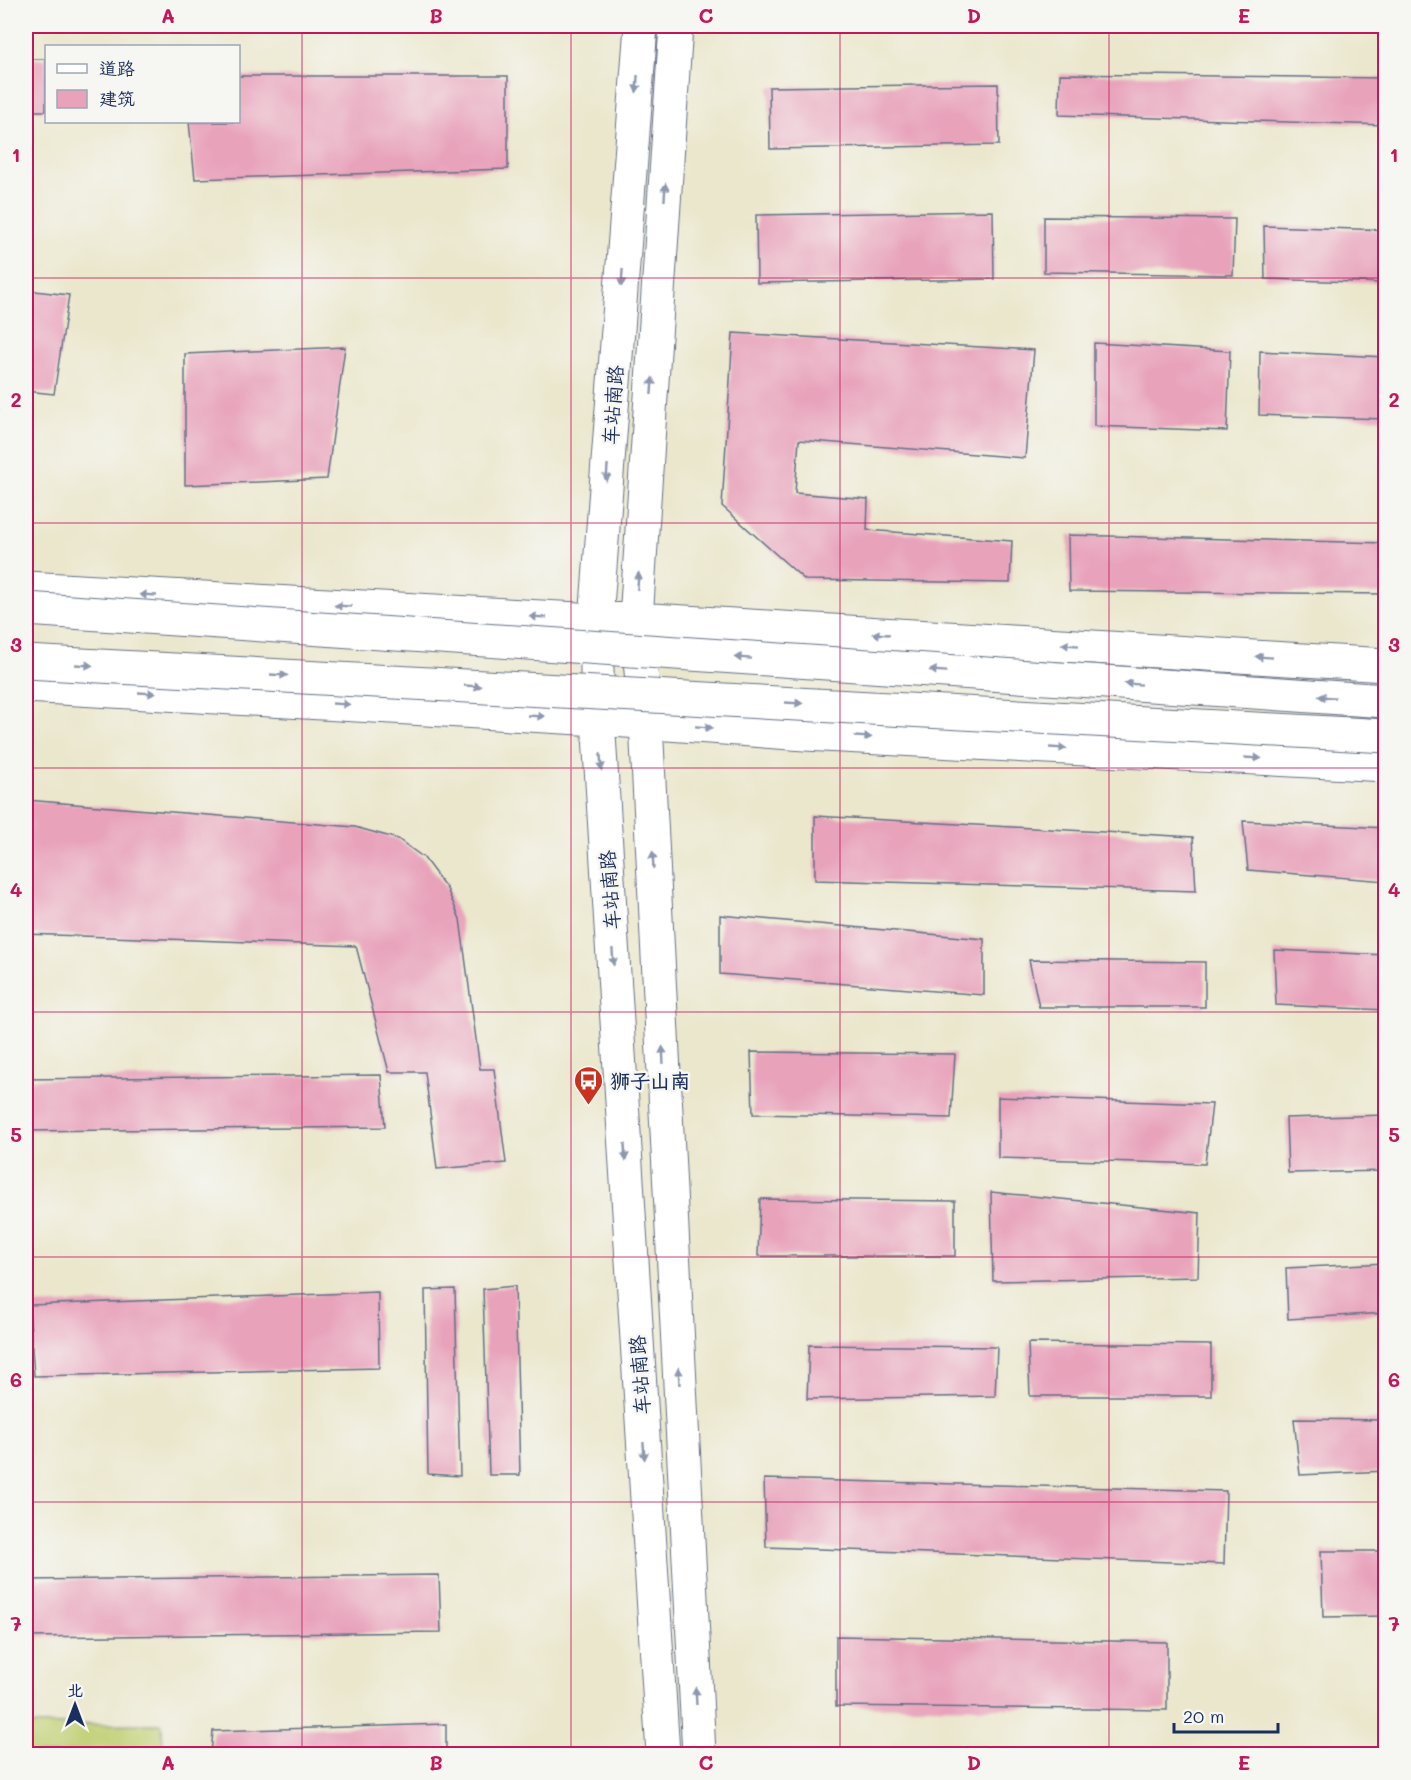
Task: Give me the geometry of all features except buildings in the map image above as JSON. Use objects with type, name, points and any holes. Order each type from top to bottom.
[{"type":"main road","name":"车站南路","points":[[641,26],[596,620],[598,719],[663,1755]]},
{"type":"main road","name":"车站南路","points":[[676,26],[636,619],[646,723],[699,1755]]},
{"type":"main road","points":[[26,588],[596,620],[636,619],[1386,665]]},
{"type":"main road","points":[[26,609],[1386,701]]},
{"type":"main road","points":[[26,662],[1386,736]]},
{"type":"main road","points":[[26,686],[598,719],[805,734],[1386,765]]},
{"type":"green space","points":[[162,1724],[163,1754],[26,1754],[26,1725]]},
{"type":"place","name":"狮子山南","points":[[589,1106]]}]
